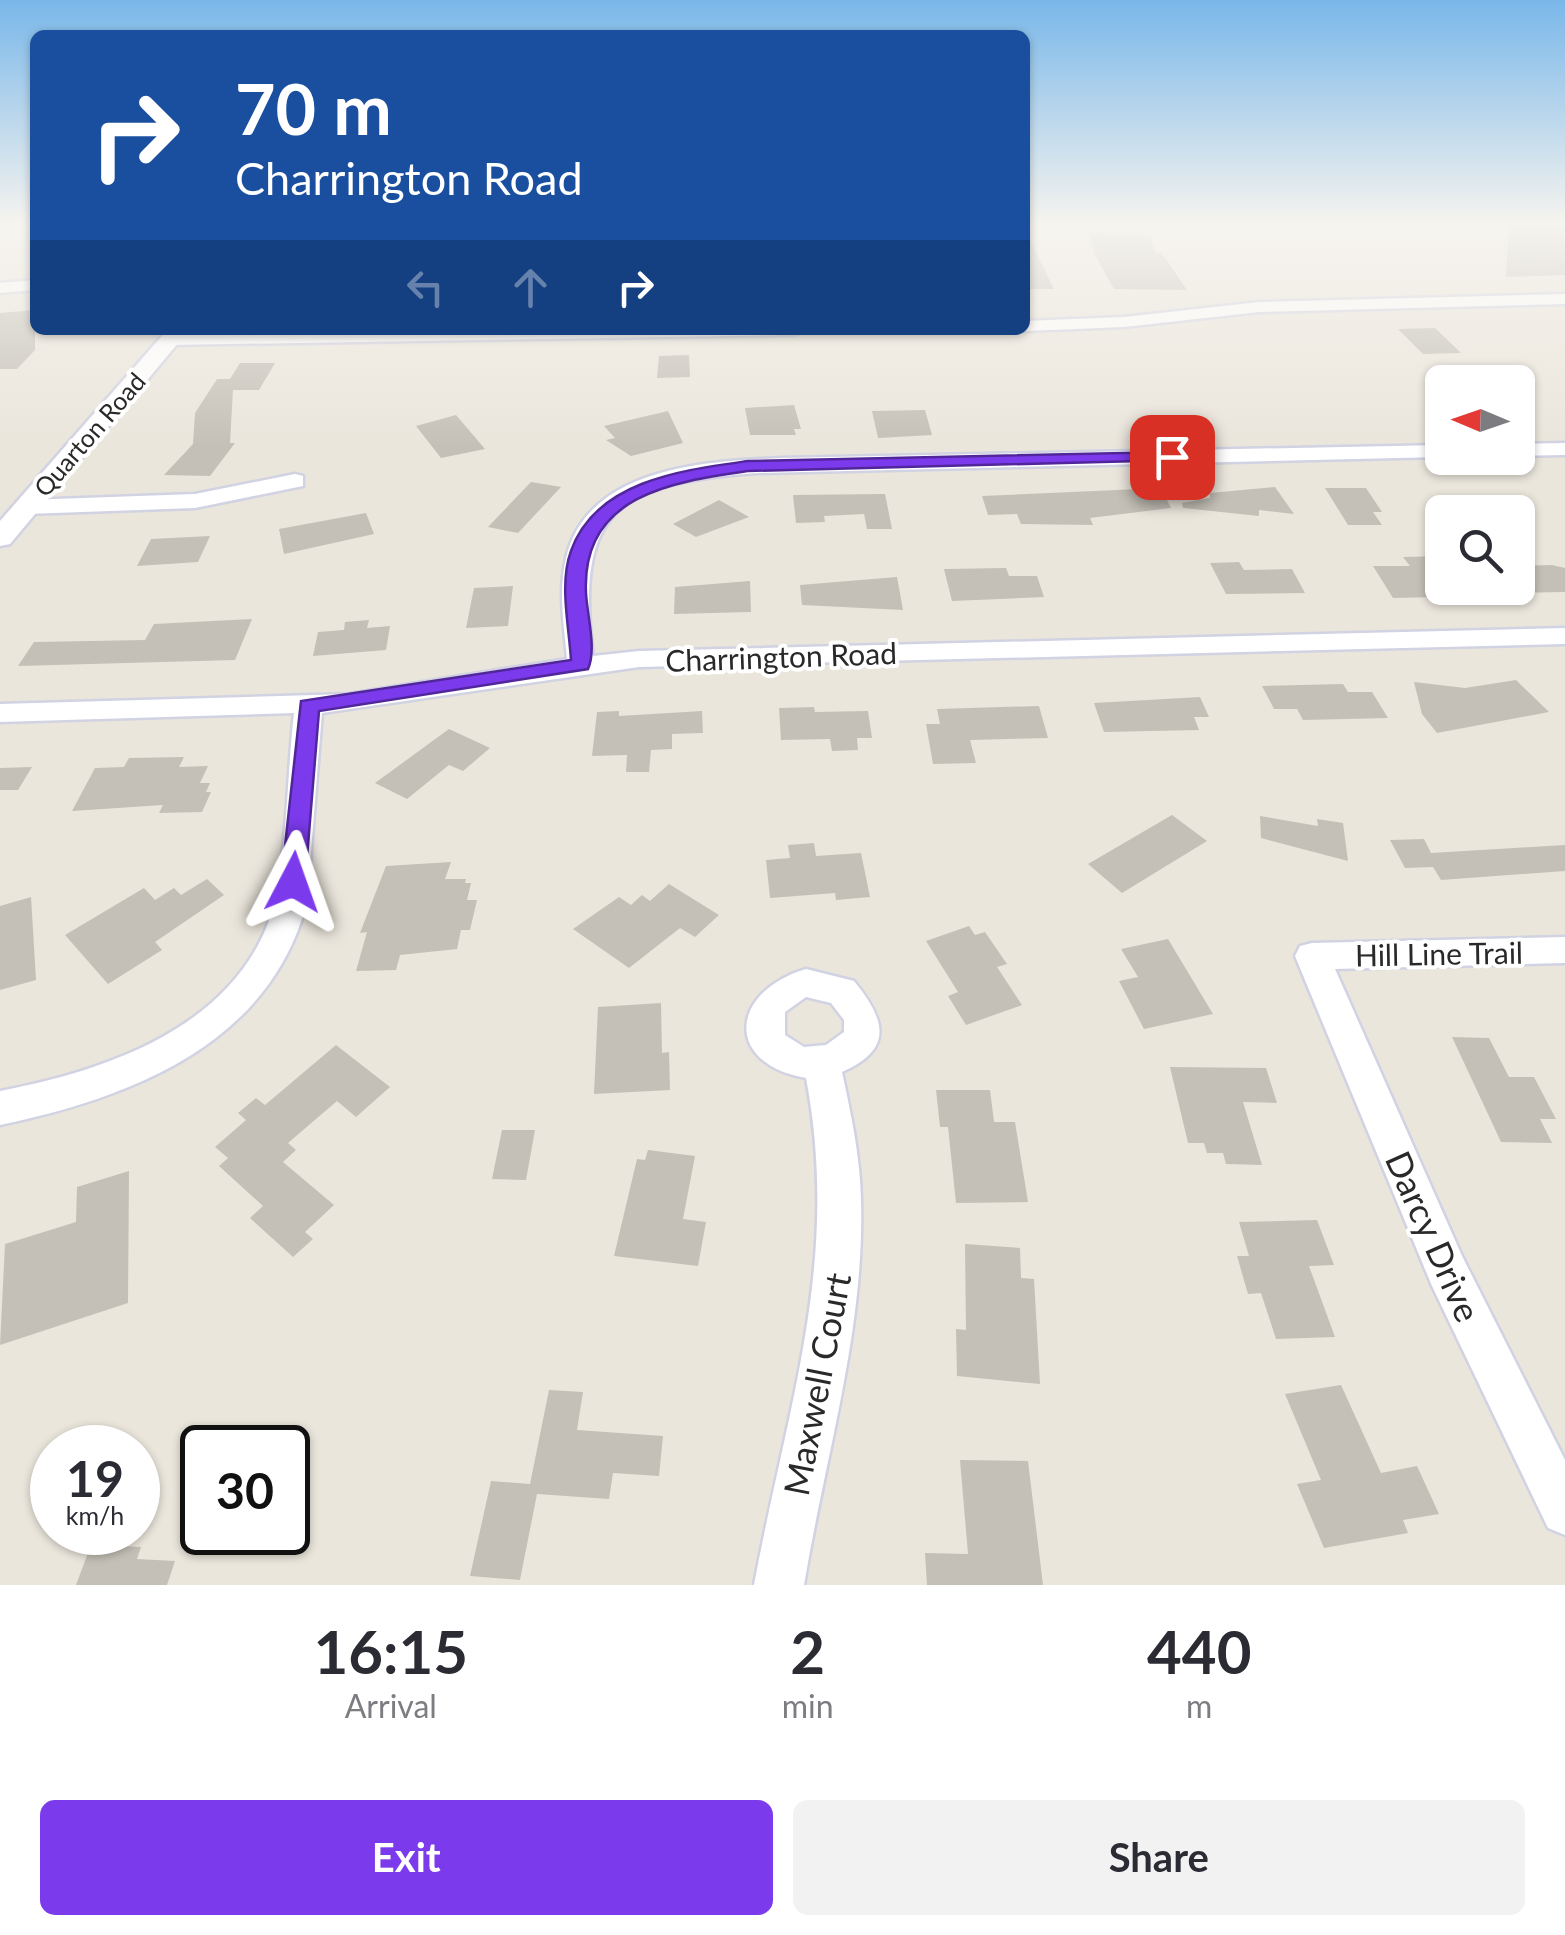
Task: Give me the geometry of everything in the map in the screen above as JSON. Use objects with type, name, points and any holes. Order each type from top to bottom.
[{"type":"street","points":[[1030,326],[1124,322],[1259,307],[1532,299]]},
{"type":"street","name":"Quarton Road","points":[[0,538],[174,335]]},
{"type":"street","points":[[1535,450],[1565,449]]},
{"type":"street","points":[[581,664],[577,571],[590,526],[626,497],[690,474],[782,465],[1425,451]]},
{"type":"street","points":[[26,507],[196,503],[248,496],[295,481]]},
{"type":"street","name":"Charrington Road","points":[[0,713],[309,706],[581,664],[1565,636]]},
{"type":"street","points":[[0,1108],[63,1098],[143,1066],[195,1034],[260,974],[290,901],[309,706]]},
{"type":"street","name":"Hill Line Trail","points":[[1312,956],[1565,950]]},
{"type":"street","name":"Darcy Drive","points":[[1312,956],[1447,1271],[1565,1511]]},
{"type":"street","name":"Maxwell Court","points":[[779,1585],[839,1288],[842,1184],[822,1064]]},
{"type":"building","points":[[30,310],[30,335],[35,335],[35,350],[17,369],[0,369],[0,313]]},
{"type":"building","points":[[1435,328],[1461,353],[1423,354],[1398,329]]},
{"type":"building","points":[[689,355],[690,377],[657,378],[659,356]]},
{"type":"building","points":[[240,363],[275,363],[259,390],[233,390],[230,443],[235,443],[210,476],[164,475],[193,444],[195,413],[217,379],[230,379]]},
{"type":"building","points":[[794,405],[801,429],[794,429],[796,435],[750,435],[745,408]]},
{"type":"building","points":[[925,410],[932,435],[878,438],[872,411]]},
{"type":"building","points":[[668,411],[683,443],[631,456],[606,440],[615,438],[604,426]]},
{"type":"building","points":[[456,415],[485,449],[441,458],[416,426]]},
{"type":"building","points":[[531,482],[561,487],[518,533],[488,527]]},
{"type":"building","points":[[1275,487],[1294,514],[1259,510],[1259,516],[1183,508],[1182,503],[1210,498],[1210,493]]},
{"type":"building","points":[[1161,488],[1171,508],[1090,518],[1093,525],[1021,524],[1017,514],[988,515],[982,496]]},
{"type":"building","points":[[1325,488],[1366,488],[1382,512],[1373,512],[1382,525],[1348,525]]},
{"type":"building","points":[[885,494],[892,529],[867,529],[864,514],[824,516],[825,522],[796,523],[793,495]]},
{"type":"building","points":[[719,500],[749,517],[696,537],[673,524]]},
{"type":"building","points":[[366,513],[374,534],[284,554],[279,529]]},
{"type":"building","points":[[210,536],[198,562],[137,566],[151,539]]},
{"type":"building","points":[[1425,556],[1425,597],[1393,598],[1373,566],[1410,566],[1403,557]]},
{"type":"building","points":[[1239,562],[1244,570],[1292,569],[1305,593],[1226,594],[1210,563]]},
{"type":"building","points":[[1535,566],[1565,568],[1565,592],[1535,593]]},
{"type":"building","points":[[1006,568],[1009,576],[1037,576],[1044,597],[952,601],[944,569]]},
{"type":"building","points":[[897,577],[903,610],[802,605],[800,585]]},
{"type":"building","points":[[750,581],[751,612],[674,614],[675,587]]},
{"type":"building","points":[[513,586],[508,626],[466,628],[474,588]]},
{"type":"building","points":[[252,619],[235,660],[18,666],[34,642],[145,640],[154,624]]},
{"type":"building","points":[[369,620],[367,628],[390,626],[386,650],[313,656],[318,632],[344,630],[345,622]]},
{"type":"building","points":[[1516,680],[1549,712],[1437,733],[1422,714],[1414,682],[1465,688]]},
{"type":"building","points":[[1343,684],[1348,692],[1372,692],[1388,718],[1303,720],[1297,709],[1274,709],[1262,686]]},
{"type":"building","points":[[1200,697],[1209,717],[1194,717],[1199,730],[1104,732],[1094,703]]},
{"type":"building","points":[[1039,706],[1048,738],[970,740],[976,763],[933,764],[926,724],[940,724],[937,709]]},
{"type":"building","points":[[814,707],[815,712],[868,711],[872,738],[857,738],[858,750],[832,751],[830,739],[781,740],[779,708]]},
{"type":"building","points":[[619,711],[619,716],[702,711],[703,733],[672,734],[672,749],[651,750],[649,772],[626,772],[627,755],[592,756],[597,712]]},
{"type":"building","points":[[449,729],[490,748],[463,771],[449,765],[407,799],[375,783]]},
{"type":"building","points":[[184,757],[179,767],[208,766],[200,783],[210,783],[206,792],[211,792],[202,812],[159,813],[163,805],[72,811],[95,768],[124,767],[129,758]]},
{"type":"building","points":[[32,767],[18,790],[0,790],[0,768]]},
{"type":"building","points":[[1172,815],[1207,841],[1122,893],[1088,864]]},
{"type":"building","points":[[1260,816],[1318,826],[1317,819],[1343,823],[1348,861],[1261,838]]},
{"type":"building","points":[[1424,839],[1431,853],[1565,845],[1565,871],[1441,880],[1433,867],[1405,868],[1390,840]]},
{"type":"building","points":[[814,843],[816,856],[861,853],[870,897],[836,900],[835,893],[770,898],[766,860],[790,858],[788,845]]},
{"type":"building","points":[[451,862],[445,879],[466,879],[465,883],[471,883],[467,900],[477,900],[470,930],[461,930],[457,949],[400,955],[396,970],[356,971],[367,932],[360,933],[386,866]]},
{"type":"building","points":[[207,879],[224,895],[155,942],[162,950],[108,984],[65,935],[144,888],[155,900],[174,888],[181,895]]},
{"type":"building","points":[[669,884],[719,915],[695,937],[680,928],[629,968],[573,929],[619,897],[631,905],[642,895],[650,901]]},
{"type":"building","points":[[31,897],[36,980],[0,990],[0,906]]},
{"type":"building","points":[[969,926],[975,935],[985,932],[1007,964],[997,967],[1022,1005],[966,1025],[948,996],[958,992],[926,941]]},
{"type":"building","points":[[1168,939],[1213,1014],[1144,1029],[1119,981],[1138,977],[1121,949]]},
{"type":"building","points":[[661,1003],[662,1053],[669,1052],[670,1090],[594,1094],[598,1007]]},
{"type":"building","points":[[1452,1037],[1489,1038],[1509,1077],[1534,1077],[1556,1119],[1540,1119],[1552,1143],[1501,1142]]},
{"type":"building","points":[[336,1045],[390,1087],[356,1117],[337,1101],[288,1143],[296,1150],[283,1162],[334,1205],[305,1232],[313,1239],[293,1257],[250,1218],[263,1206],[219,1166],[228,1158],[215,1147],[246,1120],[238,1113],[256,1098],[265,1105]]},
{"type":"building","points":[[1170,1067],[1266,1068],[1277,1103],[1243,1102],[1262,1165],[1226,1164],[1223,1153],[1207,1153],[1204,1143],[1188,1143]]},
{"type":"building","points":[[936,1090],[990,1090],[994,1122],[1015,1122],[1028,1202],[956,1203],[948,1127],[940,1127]]},
{"type":"building","points":[[502,1130],[535,1130],[526,1180],[492,1179]]},
{"type":"building","points":[[648,1150],[695,1156],[683,1219],[706,1222],[698,1266],[614,1256],[637,1159],[645,1160]]},
{"type":"building","points":[[129,1171],[128,1303],[0,1345],[5,1244],[76,1222],[77,1187]]},
{"type":"building","points":[[1317,1220],[1334,1265],[1309,1266],[1335,1337],[1276,1339],[1261,1293],[1248,1294],[1237,1256],[1249,1256],[1239,1222]]},
{"type":"building","points":[[965,1244],[1020,1248],[1021,1278],[1034,1279],[1040,1384],[957,1376],[956,1329],[966,1330]]},
{"type":"building","points":[[1341,1385],[1381,1473],[1417,1466],[1439,1514],[1403,1520],[1408,1533],[1324,1548],[1297,1484],[1321,1480],[1285,1394]]},
{"type":"building","points":[[549,1390],[583,1392],[577,1430],[663,1436],[659,1476],[613,1473],[609,1499],[537,1494],[520,1580],[470,1576],[491,1481],[530,1484]]},
{"type":"building","points":[[960,1460],[1028,1461],[1043,1585],[927,1585],[925,1553],[968,1554]]},
{"type":"building","points":[[87,1555],[138,1555],[137,1559],[175,1561],[167,1585],[76,1585]]},
{"type":"route","points":[[293,882],[309,706],[429,691],[581,664],[576,588],[582,542],[598,516],[644,488],[690,474],[748,466],[1172,457]]}]
